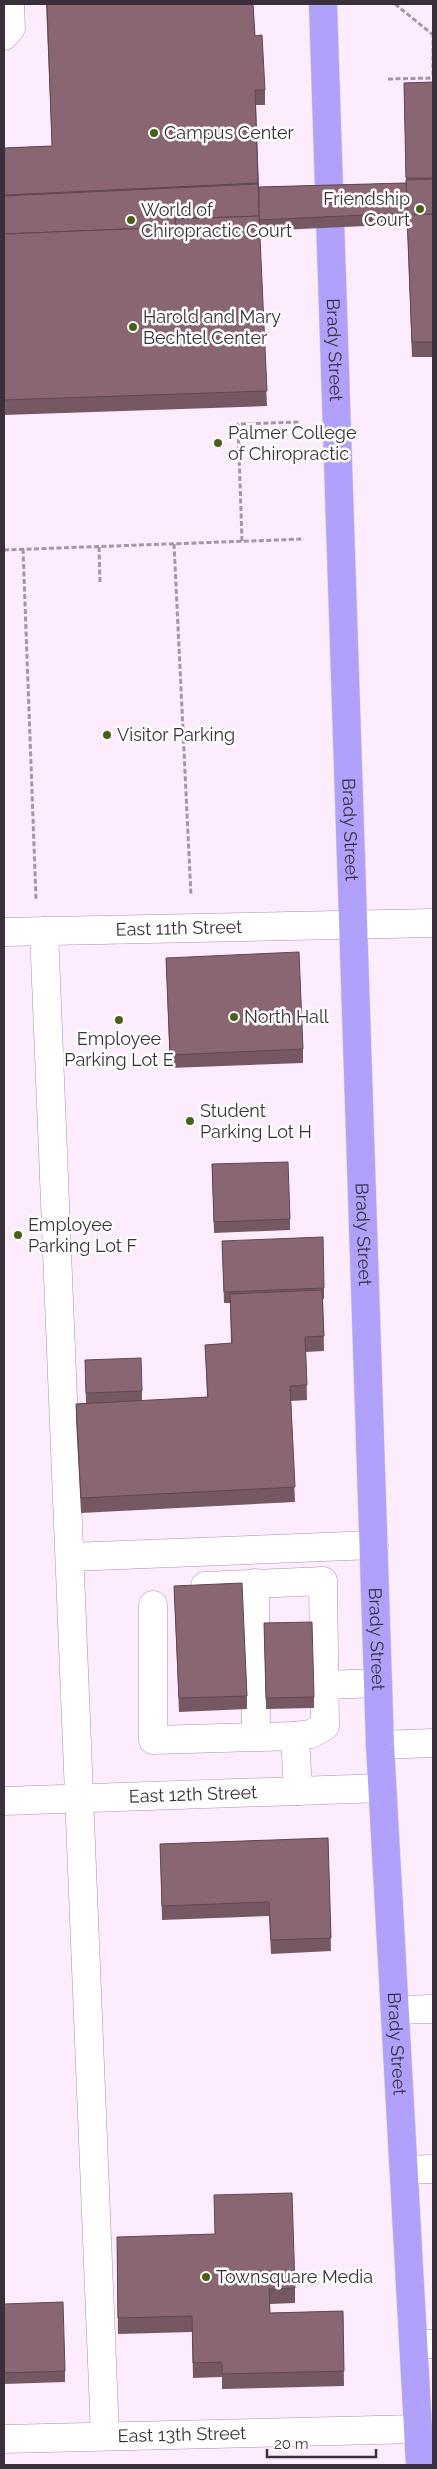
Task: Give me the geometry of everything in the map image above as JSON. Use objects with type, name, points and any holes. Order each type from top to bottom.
[{"type":"highway","name":"Brady Street","points":[[322,4],[380,1745],[404,2170],[424,2344],[418,2429],[420,2465]]},
{"type":"street","points":[[4,36],[11,28],[10,4]]},
{"type":"street","name":"East 11th Street","points":[[4,932],[433,923]]},
{"type":"street","points":[[41,931],[70,1557],[105,2436]]},
{"type":"street","points":[[70,1557],[374,1546]]},
{"type":"street","points":[[256,1736],[268,1582],[278,1548]]},
{"type":"street","points":[[153,1605],[153,1740],[295,1736],[311,1734],[325,1726],[323,1581],[192,1586]]},
{"type":"street","points":[[325,1686],[378,1683]]},
{"type":"street","points":[[295,1736],[298,1791]]},
{"type":"street","points":[[380,1745],[433,1744]]},
{"type":"street","name":"East 12th Street","points":[[4,1801],[382,1788]]},
{"type":"street","points":[[395,2010],[433,2009]]},
{"type":"street","points":[[404,2170],[433,2169]]},
{"type":"street","name":"East 13th Street","points":[[4,2439],[418,2429]]},
{"type":"path","points":[[388,79],[433,76],[433,34],[395,4]]},
{"type":"path","points":[[242,541],[238,424],[301,422]]},
{"type":"path","points":[[4,550],[304,539]]},
{"type":"path","points":[[174,544],[191,898]]},
{"type":"path","points":[[99,547],[100,584]]},
{"type":"path","points":[[23,549],[41,931]]},
{"type":"building","name":"Campus Center","points":[[47,4],[253,4],[255,36],[262,35],[265,90],[255,90],[258,183],[4,195],[4,148],[52,146]]},
{"type":"building","points":[[433,82],[433,178],[406,178],[404,83]]},
{"type":"building","points":[[433,179],[433,214],[407,216],[406,180]]},
{"type":"building","points":[[406,183],[407,213],[259,220],[259,187]]},
{"type":"building","points":[[258,184],[259,216],[175,219],[176,227],[4,234],[4,196]]},
{"type":"building","points":[[433,214],[433,342],[412,342],[407,215]]},
{"type":"building","name":"Harold and Mary Bechtel Center","points":[[259,216],[267,391],[4,400],[4,234],[176,227],[175,219]]},
{"type":"building","name":"North Hall","points":[[299,952],[303,1049],[170,1055],[166,958]]},
{"type":"building","points":[[288,1162],[290,1219],[214,1222],[212,1164]]},
{"type":"building","points":[[323,1237],[324,1288],[224,1292],[222,1241]]},
{"type":"building","points":[[322,1290],[324,1336],[305,1337],[307,1385],[290,1386],[295,1487],[81,1498],[76,1404],[208,1397],[205,1345],[232,1343],[230,1294]]},
{"type":"building","points":[[141,1358],[142,1391],[86,1393],[85,1360]]},
{"type":"building","points":[[242,1583],[247,1696],[179,1698],[174,1586]]},
{"type":"building","points":[[312,1622],[314,1697],[266,1698],[264,1623]]},
{"type":"building","points":[[328,1838],[331,1938],[271,1940],[269,1902],[162,1906],[160,1844]]},
{"type":"building","name":"Townsquare Media","points":[[292,2193],[295,2288],[269,2289],[270,2313],[343,2311],[344,2371],[222,2374],[222,2362],[193,2363],[192,2316],[118,2318],[117,2237],[215,2234],[214,2195]]},
{"type":"building","points":[[63,2302],[65,2371],[4,2373],[4,2304]]},
{"type":"place","name":"Campus Center","points":[[154,133]]},
{"type":"place","name":"Friendship Court","points":[[420,209]]},
{"type":"place","name":"World of Chiropractic Court","points":[[131,220]]},
{"type":"place","name":"Harold and Mary Bechtel Center","points":[[133,327]]},
{"type":"place","name":"Palmer College of Chiropractic","points":[[218,443]]},
{"type":"place","name":"Visitor Parking","points":[[107,735]]},
{"type":"place","name":"North Hall","points":[[234,1017]]},
{"type":"place","name":"Employee Parking Lot E","points":[[119,1020]]},
{"type":"place","name":"Student Parking Lot H","points":[[190,1121]]},
{"type":"place","name":"Employee Parking Lot F","points":[[18,1235]]},
{"type":"place","name":"Townsquare Media","points":[[206,2277]]}]
